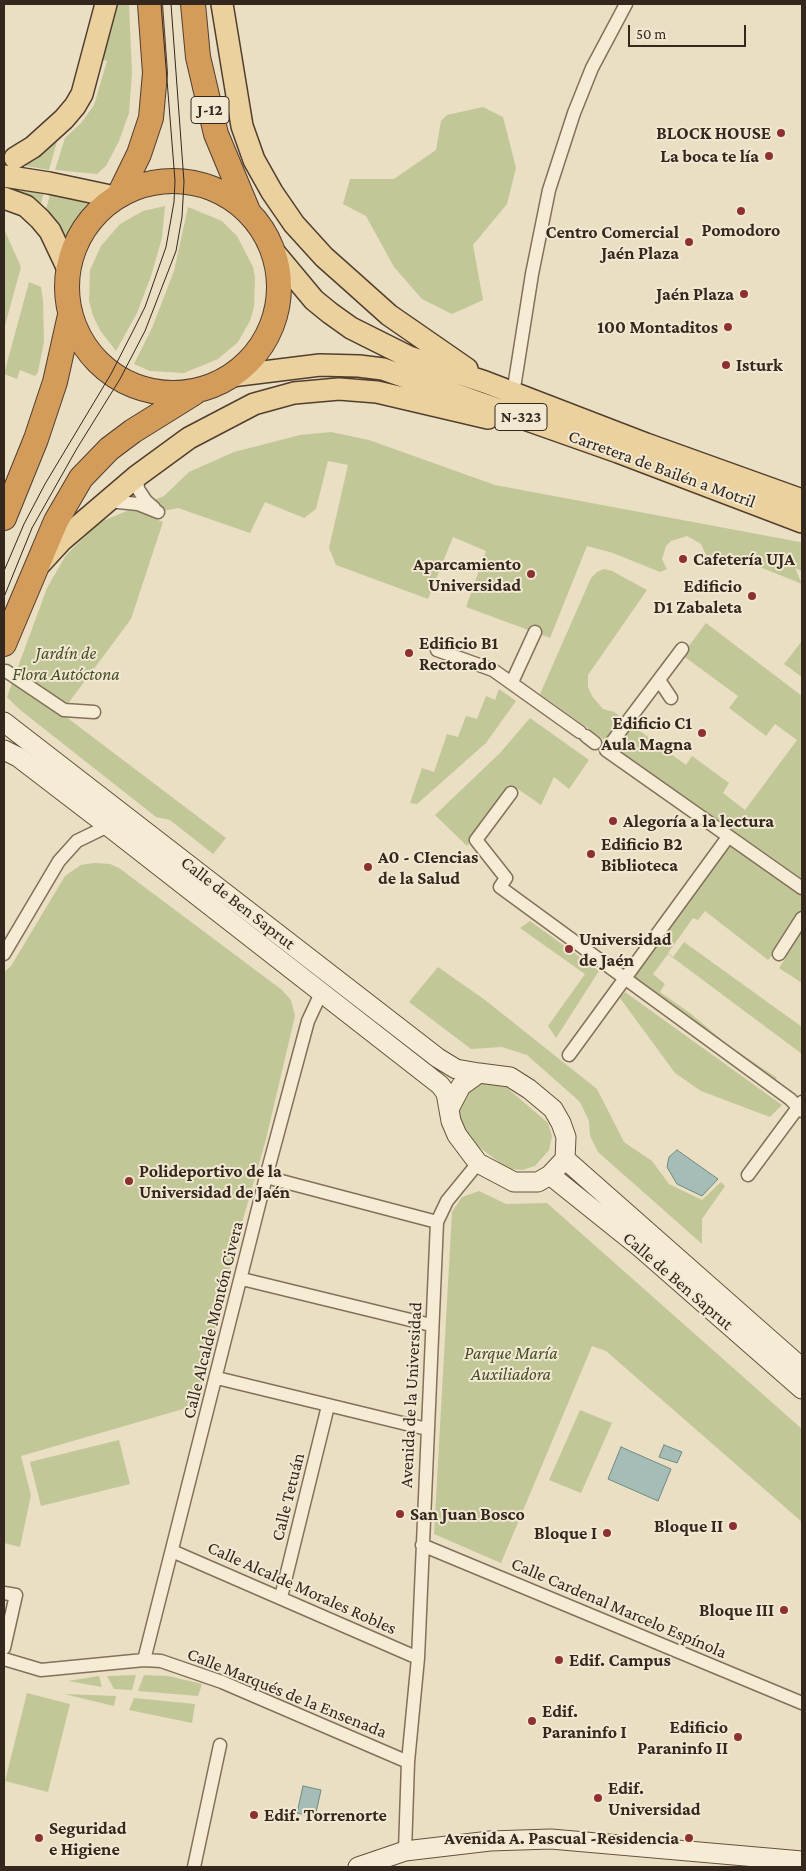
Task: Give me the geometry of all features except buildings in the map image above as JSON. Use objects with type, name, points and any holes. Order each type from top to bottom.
[{"type":"highway","points":[[117,196],[139,154],[151,118],[155,74],[150,4]]},
{"type":"highway","name":"J-12","points":[[193,4],[198,56],[216,134],[248,211]]},
{"type":"highway","points":[[4,644],[56,521],[81,478],[109,449],[133,431],[199,390],[231,376],[258,351],[275,317],[279,280],[274,252],[265,233],[248,211],[218,191],[184,182],[149,184],[117,196],[98,211],[82,232],[68,268],[66,287],[70,315],[78,335],[89,353],[116,377],[132,385],[158,392],[178,393],[199,390]]},
{"type":"highway","points":[[4,518],[36,439],[52,390],[70,315]]},
{"type":"main road","points":[[10,160],[39,142],[75,106],[82,94],[106,4]]},
{"type":"main road","points":[[222,4],[242,126],[254,160],[272,192],[294,224],[324,257],[389,314],[485,382]]},
{"type":"main road","points":[[4,176],[117,196]]},
{"type":"main road","points":[[4,198],[26,206],[40,219],[50,231],[68,268]]},
{"type":"main road","name":"Carretera de Bailén a Motril","points":[[274,252],[314,300],[351,328],[409,357],[485,382],[802,500]]},
{"type":"main road","name":"Carretera de Bailén a Motril","points":[[231,376],[320,365],[383,369],[548,427],[802,522]]},
{"type":"main road","points":[[35,569],[62,540],[137,476],[189,438],[254,404],[294,393],[339,389],[377,392],[519,425],[548,427]]},
{"type":"street","points":[[513,394],[532,274],[549,190],[574,113],[592,68],[626,4]]},
{"type":"street","points":[[108,501],[138,504],[158,512],[146,501],[138,489],[137,476]]},
{"type":"street","points":[[512,682],[535,632]]},
{"type":"street","points":[[682,649],[606,750],[802,888]]},
{"type":"street","points":[[437,650],[493,670],[587,737]]},
{"type":"street","points":[[6,671],[64,710],[94,712]]},
{"type":"street","points":[[659,680],[671,698]]},
{"type":"street","name":"Calle de Ben Saprut","points":[[4,722],[438,1058],[456,1069],[478,1073]]},
{"type":"street","name":"Calle de Ben Saprut","points":[[4,750],[18,757],[108,826],[322,991],[440,1085],[446,1093],[449,1109]]},
{"type":"street","points":[[511,793],[476,840],[506,878],[500,887],[801,1107],[748,1175]]},
{"type":"street","points":[[4,954],[47,877],[59,861],[77,841],[108,826]]},
{"type":"street","points":[[569,1055],[728,837]]},
{"type":"street","points":[[778,954],[802,918]]},
{"type":"street","name":"Calle Alcalde Montón Civera","points":[[144,1660],[217,1378],[266,1178],[308,1021],[322,991]]},
{"type":"street","points":[[478,1073],[510,1077],[525,1086],[553,1109],[562,1123],[566,1137],[565,1159],[550,1175],[538,1182],[514,1182],[478,1163],[456,1135],[449,1109],[461,1086],[478,1073]]},
{"type":"street","name":"Calle de Ben Saprut","points":[[565,1159],[802,1368]]},
{"type":"street","name":"Avenida de la Universidad","points":[[405,1851],[408,1762],[418,1658],[431,1325],[437,1222],[447,1201],[478,1163]]},
{"type":"street","name":"Calle de Ben Saprut","points":[[550,1175],[641,1248],[802,1389]]},
{"type":"street","points":[[266,1178],[437,1222]]},
{"type":"street","points":[[242,1279],[431,1325]]},
{"type":"street","points":[[217,1378],[427,1429]]},
{"type":"street","name":"Calle Tetuán","points":[[281,1597],[328,1406]]},
{"type":"street","name":"Calle Cardenal Marcelo Espínola","points":[[422,1545],[802,1704]]},
{"type":"street","name":"Calle Alcalde Morales Robles","points":[[172,1551],[418,1658]]},
{"type":"street","points":[[4,1593],[16,1595],[4,1648]]},
{"type":"street","name":"Calle Marqués de la Ensenada","points":[[4,1659],[41,1670],[144,1660],[160,1662],[222,1682],[408,1762]]},
{"type":"street","points":[[194,1867],[220,1745]]},
{"type":"street","points":[[358,1867],[405,1851],[490,1841],[551,1839],[751,1862],[802,1861]]},
{"type":"green space","points":[[114,4],[129,4],[132,73],[129,113],[119,141],[106,166],[97,174],[55,170],[65,138],[81,123],[94,105],[107,61],[101,59]]},
{"type":"green space","points":[[483,107],[503,117],[516,168],[507,204],[473,245],[483,300],[452,314],[422,299],[394,267],[366,216],[343,204],[350,179],[394,179],[436,150],[441,121],[447,115]]},
{"type":"green space","points":[[58,138],[49,170],[26,166],[26,162]]},
{"type":"green space","points":[[21,188],[44,192],[40,208],[19,193]]},
{"type":"green space","points":[[51,192],[91,200],[76,218],[64,240],[45,212]]},
{"type":"green space","points":[[165,206],[162,238],[151,276],[137,313],[116,351],[100,330],[93,316],[89,301],[90,270],[101,246],[120,224],[143,211]]},
{"type":"green space","points":[[188,207],[222,221],[237,236],[253,267],[255,277],[254,307],[250,321],[238,342],[218,359],[184,373],[150,371],[134,364],[152,328],[174,271]]},
{"type":"green space","points":[[4,229],[21,267],[4,329]]},
{"type":"green space","points":[[29,282],[41,287],[44,342],[38,372],[35,376],[20,370],[17,379],[4,374]]},
{"type":"green space","name":"Jardín de Flora Autóctona","points":[[331,432],[369,440],[495,485],[800,542],[802,543],[802,571],[795,568],[802,584],[730,555],[726,563],[707,557],[701,544],[687,536],[671,541],[666,546],[662,559],[667,569],[660,572],[613,553],[587,546],[550,638],[466,607],[486,551],[453,537],[428,599],[336,565],[329,548],[348,465],[328,461],[316,509],[304,518],[265,502],[250,533],[178,508],[158,512],[153,518],[163,522],[131,619],[61,713],[226,838],[213,854],[170,820],[156,817],[19,709],[7,697],[47,588],[66,555],[100,522],[164,496],[189,472],[234,452],[300,435]]},
{"type":"green space","points":[[604,569],[612,571],[647,590],[588,675],[588,687],[592,696],[603,709],[614,712],[686,765],[692,756],[729,783],[723,793],[745,810],[797,740],[775,724],[766,736],[729,708],[738,696],[682,655],[706,623],[802,696],[802,983],[779,968],[785,959],[779,954],[775,952],[768,960],[705,911],[698,920],[693,918],[668,953],[673,957],[684,942],[802,1027],[802,1054],[668,954],[653,974],[665,984],[660,992],[690,1013],[723,1041],[721,1043],[735,1053],[737,1051],[777,1078],[773,1083],[631,981],[733,841],[606,741],[540,694],[591,578],[597,572]]},
{"type":"green space","points":[[802,641],[802,677],[784,664]]},
{"type":"green space","points":[[499,689],[516,701],[486,743],[417,804],[410,803],[422,768],[434,772],[447,734],[458,737],[466,716],[477,719],[486,696],[495,700]]},
{"type":"green space","points":[[530,718],[589,760],[569,789],[554,777],[541,805],[512,785],[467,846],[435,815],[500,753]]},
{"type":"green space","name":"Polideportivo de la Universidad de Jaén","points":[[94,863],[110,864],[119,868],[282,990],[291,1000],[295,1016],[266,1139],[240,1230],[197,1405],[21,1456],[31,1495],[20,1547],[4,1543],[4,972],[11,966],[65,876],[81,865]]},
{"type":"green space","points":[[530,921],[599,971],[556,1038],[548,1026],[585,974],[520,928]]},
{"type":"green space","points":[[438,967],[485,1000],[597,1089],[624,1142],[652,1161],[669,1184],[702,1200],[721,1182],[725,1186],[702,1219],[702,1244],[598,1152],[590,1136],[589,1121],[580,1102],[527,1055],[502,1047],[471,1049],[409,1002]]},
{"type":"green space","points":[[625,992],[782,1105],[770,1117],[701,1091],[675,1073],[620,998]]},
{"type":"green space","points":[[487,1083],[506,1087],[548,1123],[552,1136],[549,1150],[535,1166],[522,1170],[508,1169],[471,1141],[457,1113],[463,1095],[474,1085]]},
{"type":"green space","name":"Parque María Auxiliadora","points":[[479,1191],[506,1204],[547,1203],[802,1429],[802,1522],[606,1351],[592,1346],[501,1563],[434,1534],[452,1212],[462,1197]]},
{"type":"green space","points":[[580,1410],[612,1423],[581,1493],[549,1480]]},
{"type":"green space","points":[[119,1440],[130,1484],[41,1506],[30,1462]]},
{"type":"green space","points":[[136,1675],[132,1690],[114,1689],[107,1676]]},
{"type":"green space","points":[[144,1675],[168,1676],[202,1684],[198,1696],[138,1691]]},
{"type":"green space","points":[[99,1676],[102,1687],[68,1681]]},
{"type":"green space","points":[[27,1693],[70,1704],[48,1792],[5,1781]]},
{"type":"green space","points":[[64,1694],[116,1696],[114,1706]]},
{"type":"green space","points":[[134,1698],[195,1704],[192,1723],[129,1710]]},
{"type":"water","points":[[677,1150],[718,1179],[702,1196],[677,1184],[667,1167],[669,1157]]},
{"type":"water","points":[[664,1445],[682,1452],[677,1463],[659,1457]]},
{"type":"water","points":[[621,1447],[671,1469],[658,1501],[608,1479]]},
{"type":"water","points":[[303,1786],[321,1790],[315,1817],[297,1813]]},
{"type":"tram line","points":[[4,571],[24,524],[45,484],[111,374],[145,307],[166,247],[174,202],[175,181],[161,4]]},
{"type":"tram line","points":[[4,597],[32,528],[76,450],[120,379],[145,331],[176,251],[182,217],[184,182],[171,4]]},
{"type":"place","name":"BLOCK HOUSE","points":[[781,133]]},
{"type":"place","name":"La boca te lía","points":[[769,156]]},
{"type":"place","name":"Pomodoro","points":[[741,211]]},
{"type":"place","name":"Centro Comercial Jaén Plaza","points":[[689,242]]},
{"type":"place","name":"Jaén Plaza","points":[[744,294]]},
{"type":"place","name":"100 Montaditos","points":[[728,327]]},
{"type":"place","name":"Isturk","points":[[726,365]]},
{"type":"place","name":"Cafetería UJA","points":[[683,559]]},
{"type":"place","name":"Aparcamiento Universidad","points":[[531,574]]},
{"type":"place","name":"Edificio D1 Zabaleta","points":[[752,596]]},
{"type":"place","name":"Edificio B1 Rectorado","points":[[409,653]]},
{"type":"place","name":"Edificio C1 Aula Magna","points":[[702,733]]},
{"type":"place","name":"Alegoría a la lectura","points":[[613,821]]},
{"type":"place","name":"Edificio B2 Biblioteca","points":[[591,854]]},
{"type":"place","name":"A0 - CIencias de la Salud","points":[[368,867]]},
{"type":"place","name":"Universidad de Jaén","points":[[569,949]]},
{"type":"place","name":"Polideportivo de la Universidad de Jaén","points":[[129,1181]]},
{"type":"place","name":"San Juan Bosco","points":[[400,1514]]},
{"type":"place","name":"Bloque II","points":[[733,1526]]},
{"type":"place","name":"Bloque I","points":[[607,1533]]},
{"type":"place","name":"Bloque III","points":[[784,1610]]},
{"type":"place","name":"Edif. Campus","points":[[559,1660]]},
{"type":"place","name":"Edif. Paraninfo I","points":[[532,1721]]},
{"type":"place","name":"Edificio Paraninfo II","points":[[738,1737]]},
{"type":"place","name":"Edif. Universidad","points":[[598,1798]]},
{"type":"place","name":"Edif. Torrenorte","points":[[254,1815]]},
{"type":"place","name":"Seguridad e Higiene","points":[[39,1838]]},
{"type":"place","name":"Avenida A. Pascual -Residencia","points":[[689,1838]]}]
